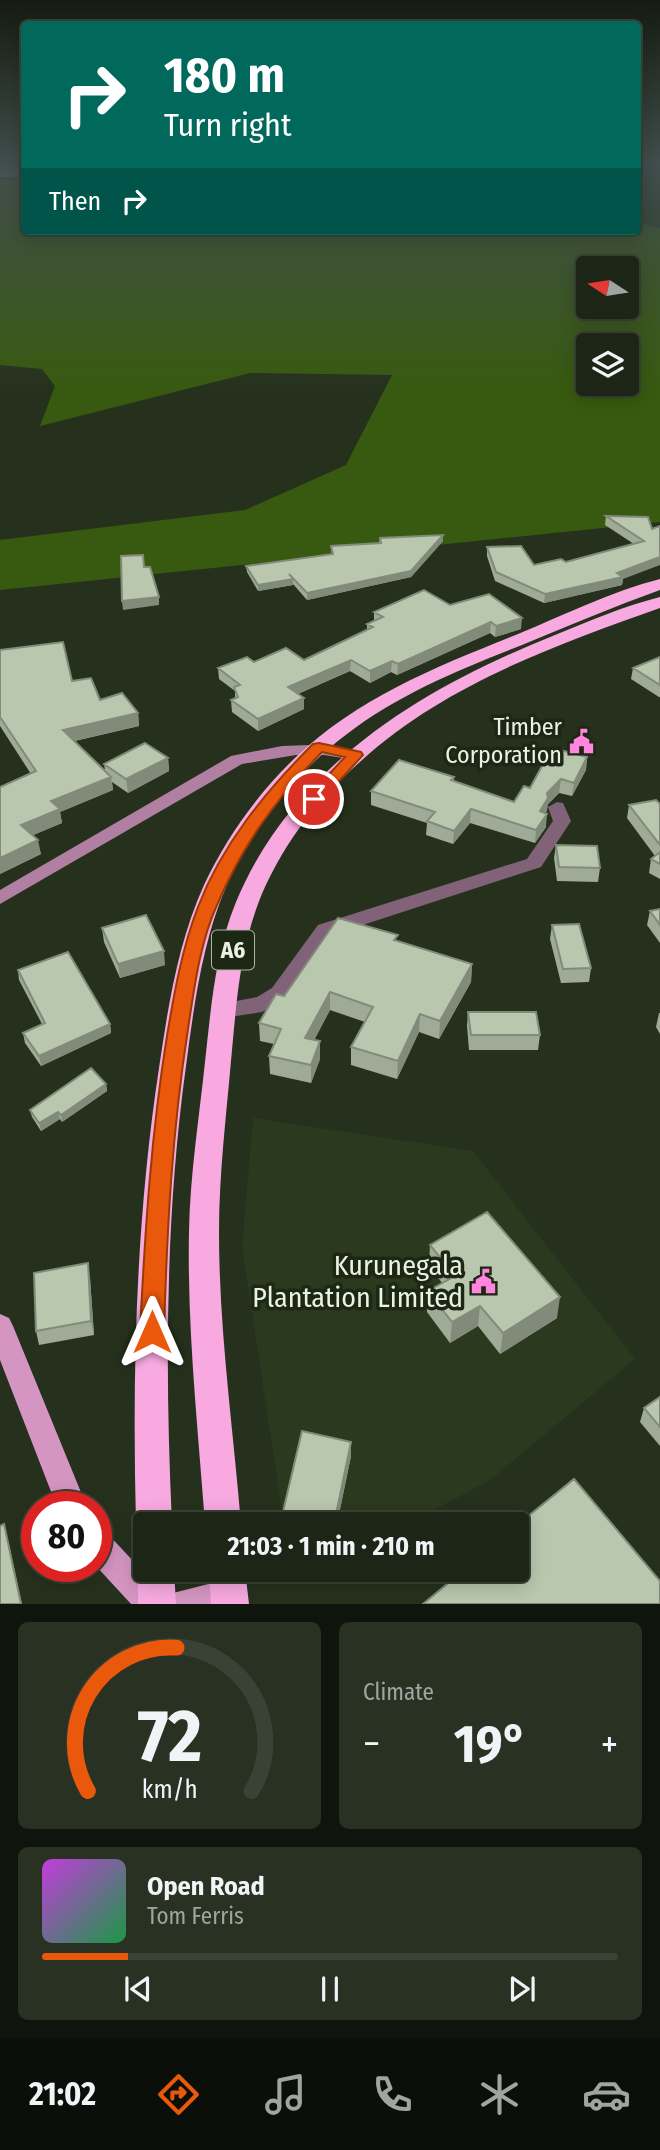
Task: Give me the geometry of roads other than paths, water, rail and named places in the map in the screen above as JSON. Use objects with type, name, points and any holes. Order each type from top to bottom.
[{"type":"highway","name":"A6","points":[[153,1512],[151,1461],[152,1280],[158,1180],[184,991],[207,907],[228,862],[269,799],[319,747],[393,696],[449,668],[660,584]]},
{"type":"highway","name":"A6","points":[[222,1512],[204,1256],[207,1174],[223,1010],[239,924],[254,887],[300,817],[328,781],[355,755],[446,691],[660,602]]},
{"type":"highway","points":[[156,1582],[157,1604]]},
{"type":"main road","points":[[0,1326],[66,1491]]},
{"type":"main road","points":[[112,1561],[152,1604]]},
{"type":"main road","points":[[184,1604],[228,1589]]},
{"type":"street","points":[[0,898],[237,760],[278,751],[319,747],[355,755]]},
{"type":"street","points":[[223,1010],[262,1004],[279,993],[325,930],[534,863],[562,821],[557,807]]},
{"type":"place","name":"Timber Corporation","points":[[582,741]]},
{"type":"place","name":"Kurunegala Plantation Limited","points":[[483,1281]]}]
